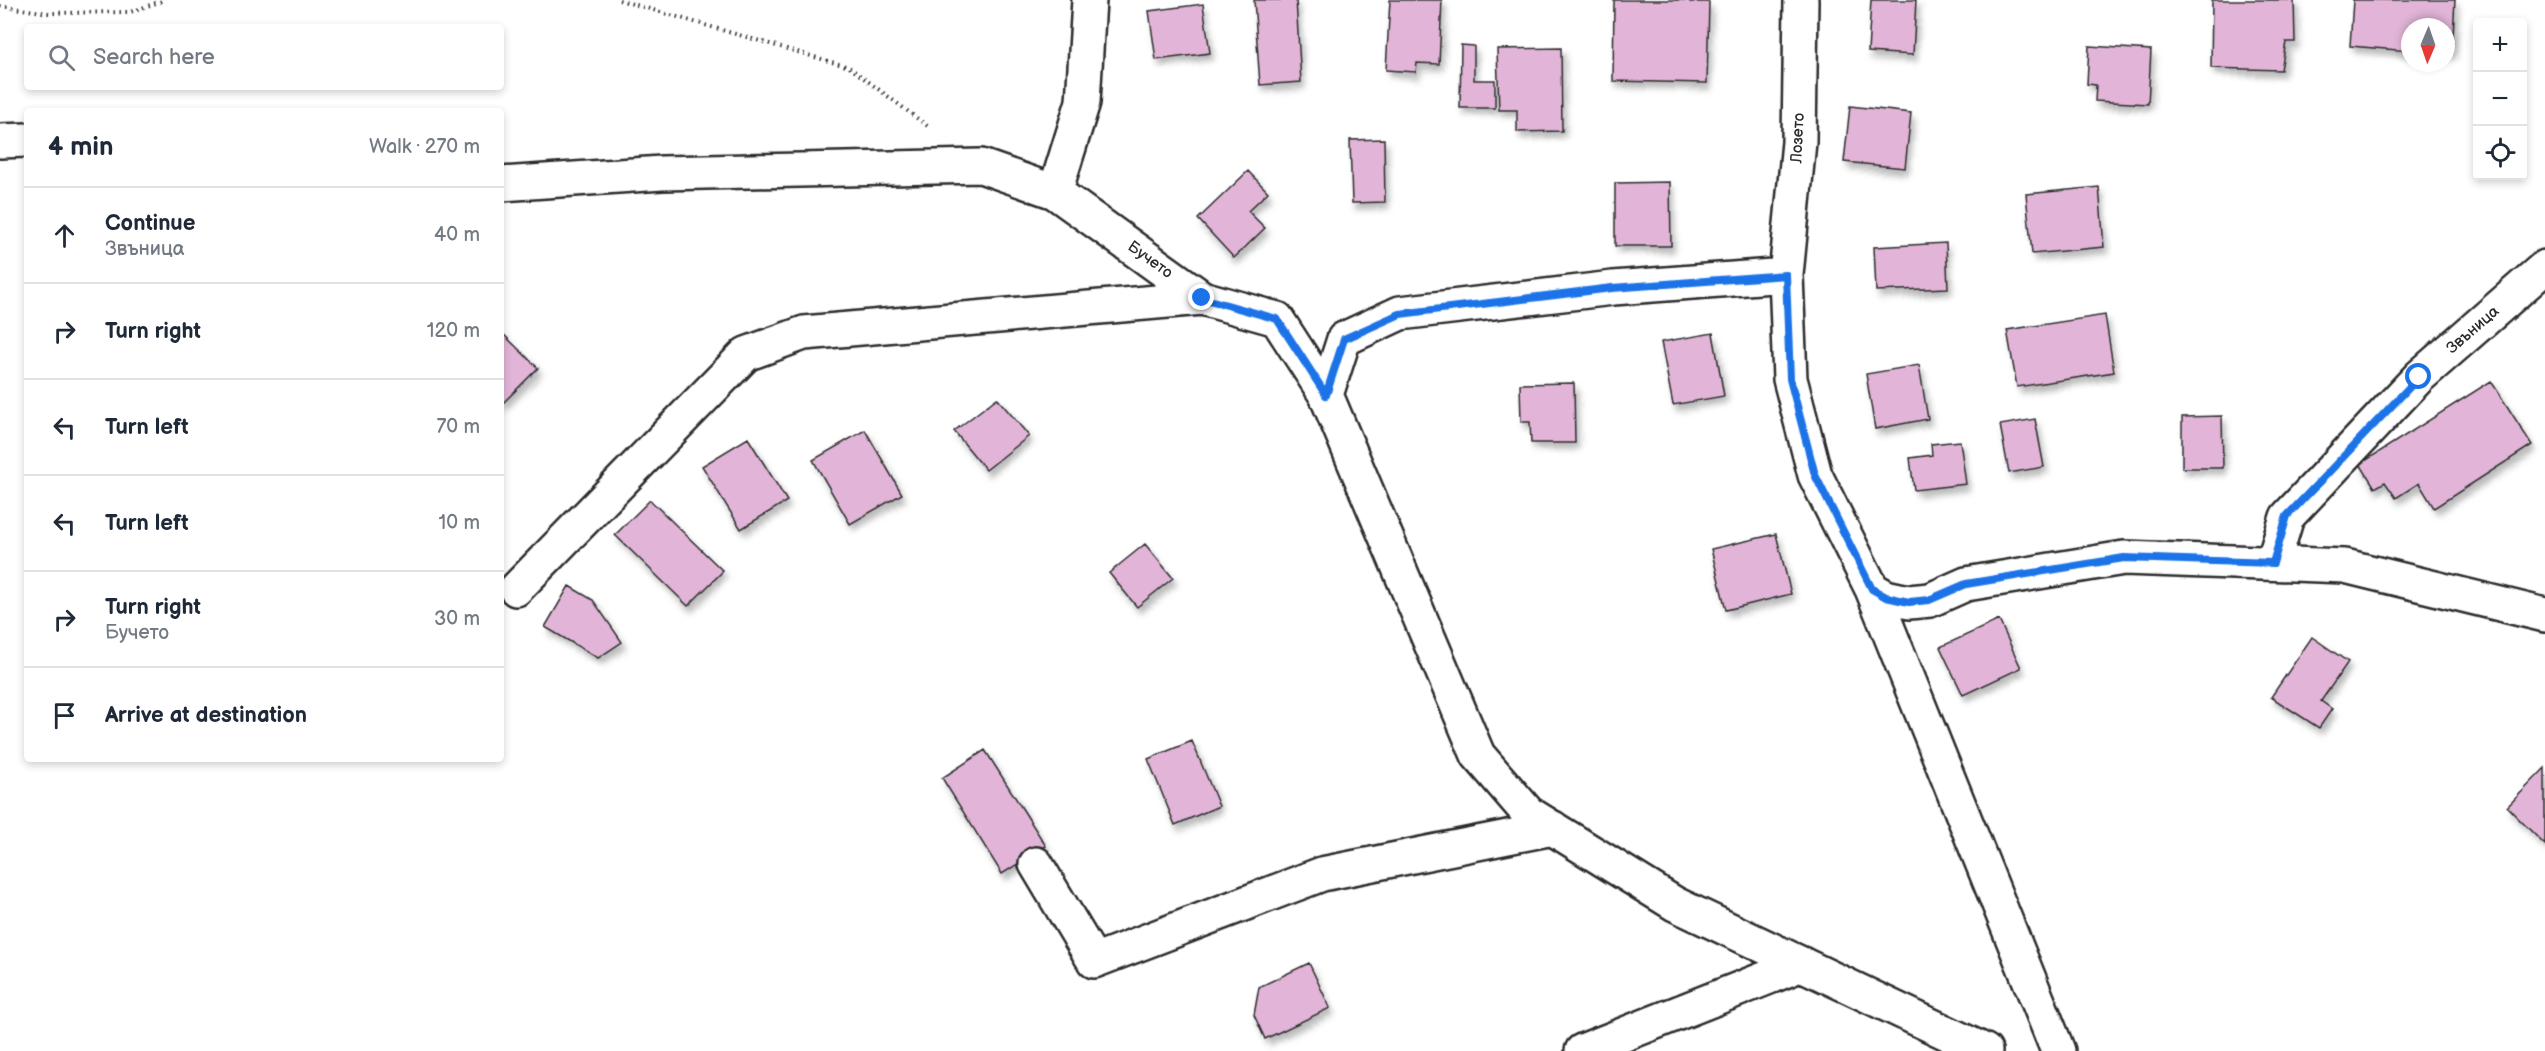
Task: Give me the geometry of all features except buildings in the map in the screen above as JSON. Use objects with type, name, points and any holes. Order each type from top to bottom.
[{"type":"street","points":[[1055,192],[1083,102],[1089,0]]},
{"type":"street","name":"Лозето","points":[[1801,0],[1799,142],[1786,275],[1790,379],[1815,475],[1872,589],[2058,1051]]},
{"type":"street","points":[[0,141],[24,140]]},
{"type":"street","name":"Бучето","points":[[504,184],[662,173],[981,166],[1055,192],[1202,298],[1277,319],[1326,395],[1478,754],[1528,813],[1675,904],[1985,1051]]},
{"type":"street","name":"Звъница","points":[[2273,563],[2287,516],[2419,377],[2545,267]]},
{"type":"street","points":[[1326,395],[1344,339],[1400,314],[1612,288],[1786,275]]},
{"type":"street","points":[[516,589],[746,354],[804,333],[1202,298]]},
{"type":"street","points":[[1872,589],[1886,597],[1909,602],[1929,600],[1966,584],[2124,558],[2273,563],[2345,566],[2545,615]]},
{"type":"street","points":[[1036,864],[1094,961],[1322,874],[1553,828]]},
{"type":"street","points":[[1582,1051],[1802,964]]},
{"type":"path","points":[[0,6],[49,13],[130,12],[165,0]]},
{"type":"path","points":[[619,0],[849,67],[933,130]]},
{"type":"route","points":[[1202,298],[1277,319],[1326,395],[1344,339],[1400,314],[1612,288],[1786,275],[1790,379],[1815,475],[1872,589],[1886,597],[1909,602],[1929,600],[1966,584],[2124,558],[2273,563],[2287,516],[2419,377]]}]
